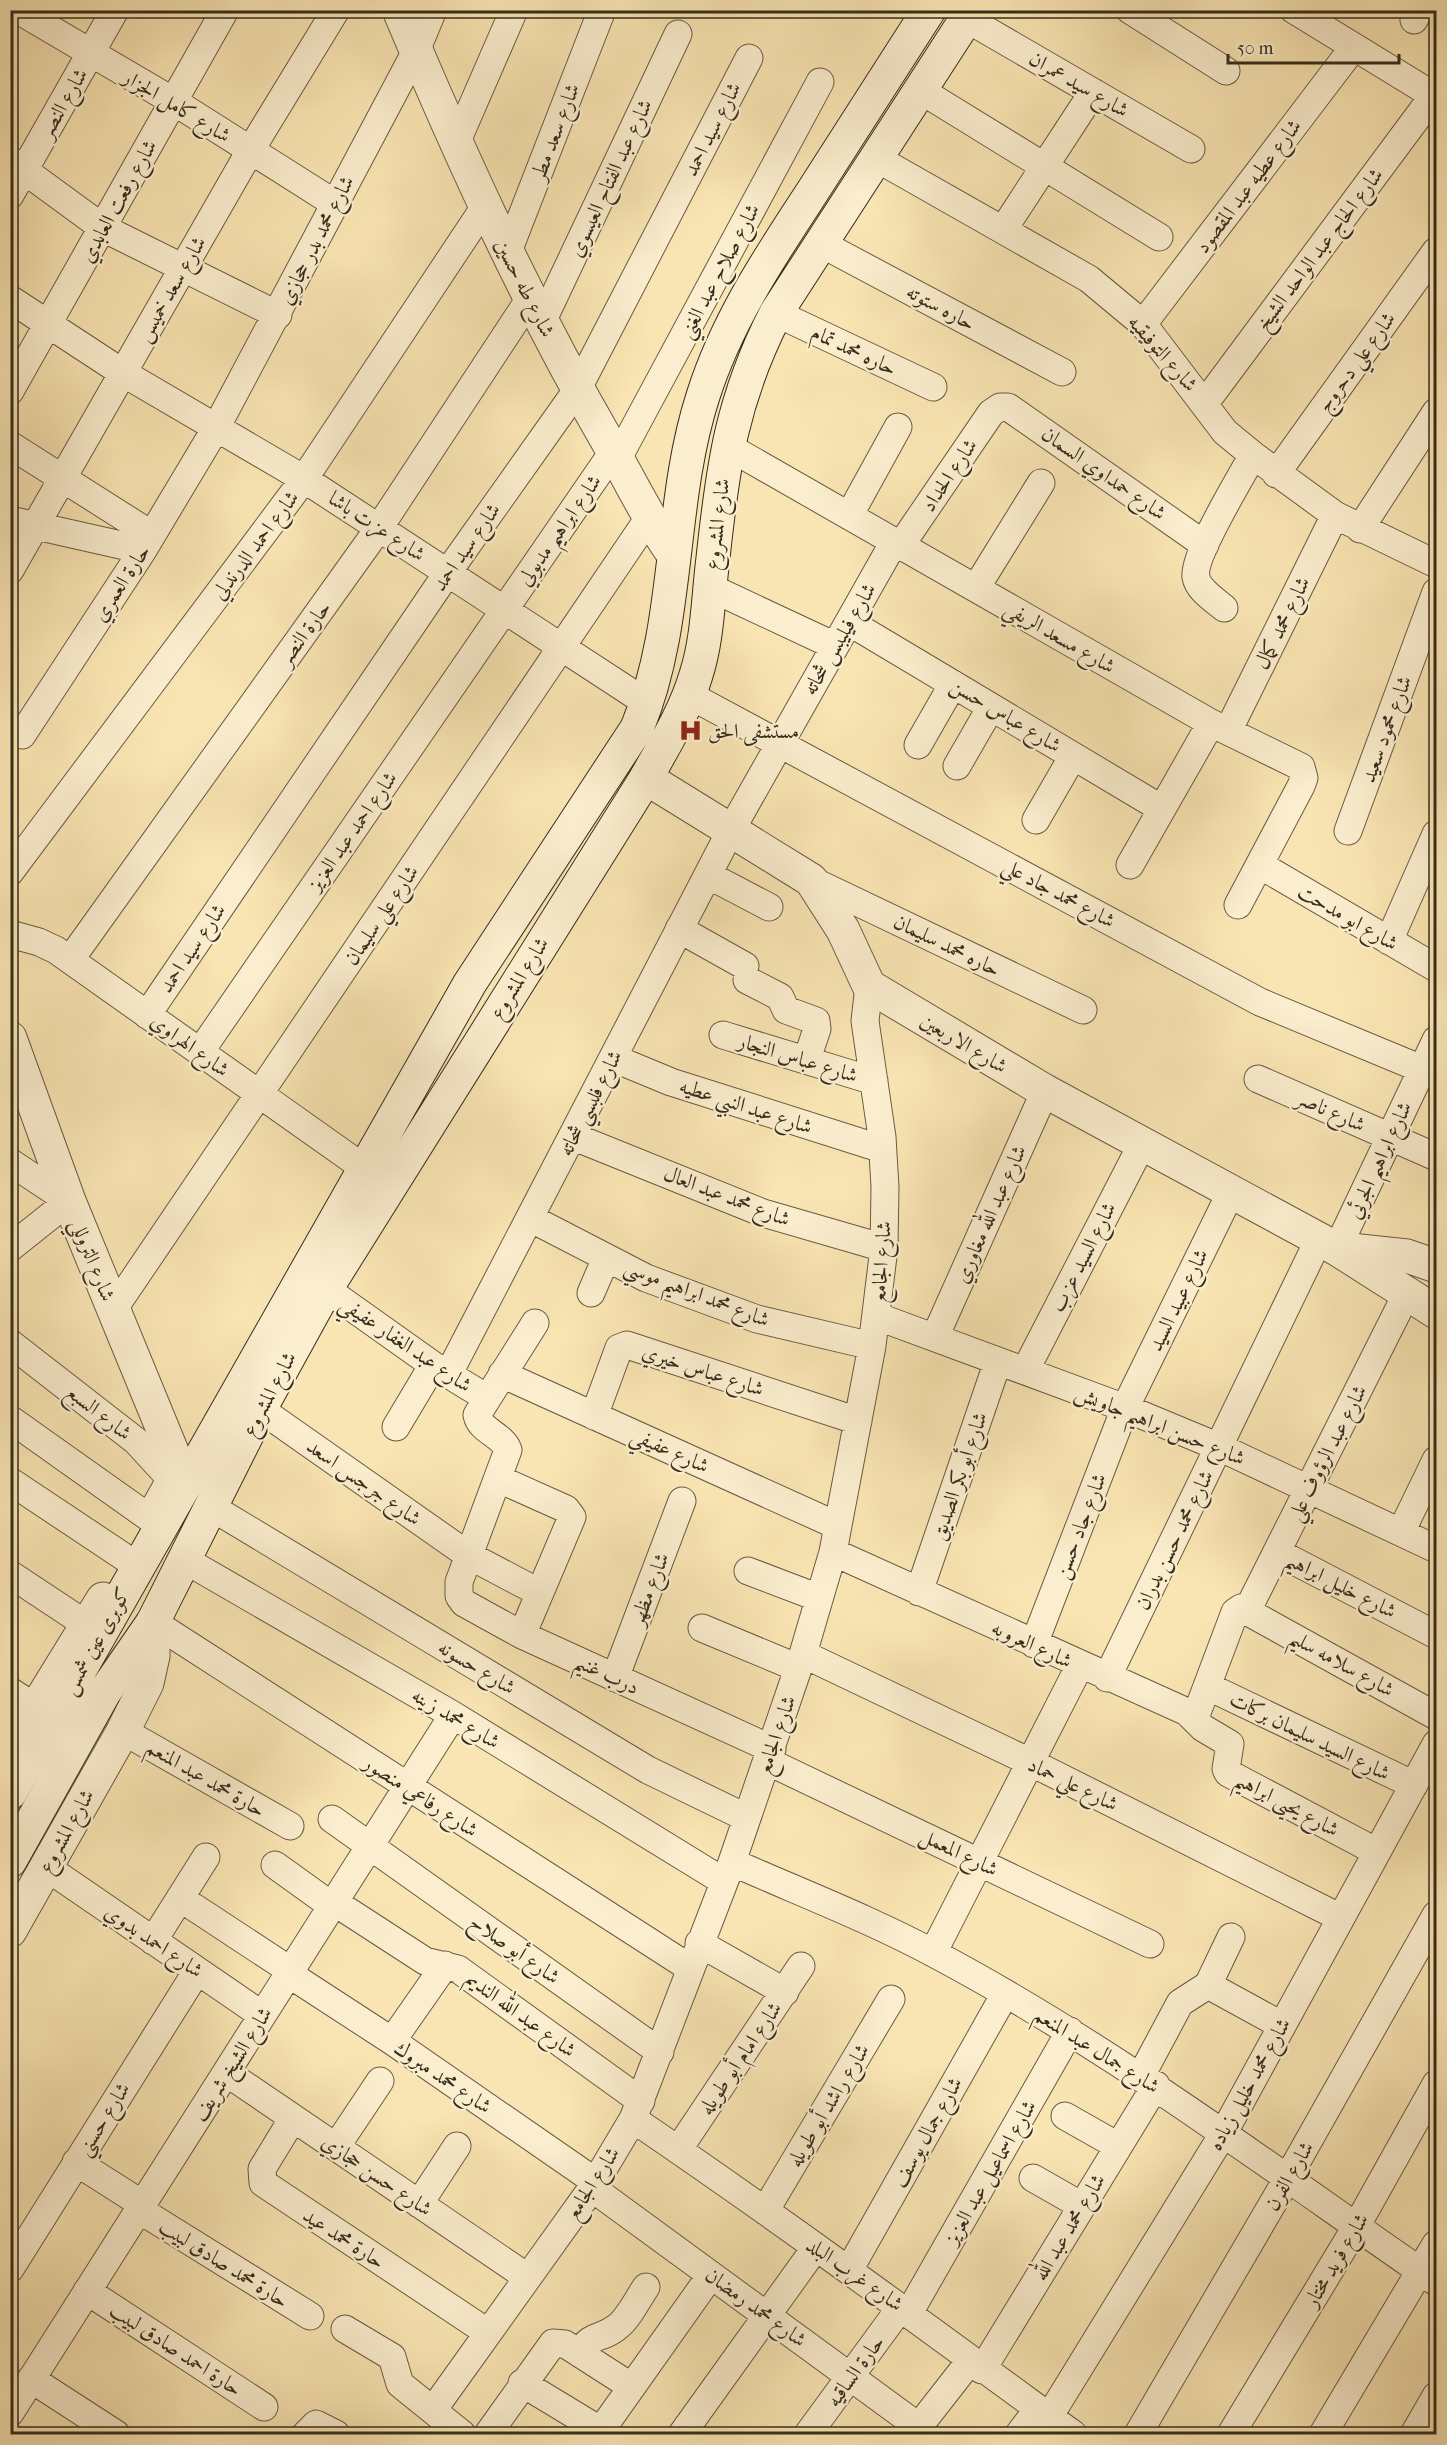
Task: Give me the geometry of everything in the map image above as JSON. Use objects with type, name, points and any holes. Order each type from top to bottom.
[{"type":"main road","name":"شارع طه حسين","points":[[399,10],[484,208],[535,311],[648,519],[673,554]]},
{"type":"main road","name":"شارع المشروع","points":[[10,1750],[23,1700],[95,1626],[127,1559],[151,1519],[177,1486],[470,983],[637,728],[660,658],[673,554],[693,428],[716,359],[731,323],[750,289],[928,10]]},
{"type":"main road","name":"شارع المشروع","points":[[10,1930],[123,1731],[147,1683],[153,1656],[153,1622],[260,1409],[326,1289],[646,778],[689,695],[701,655],[727,446],[752,364],[776,313],[970,15]]},
{"type":"main road","points":[[646,778],[811,880],[843,930],[869,986]]},
{"type":"main road","name":"شارع الاربعين","points":[[869,986],[1045,1092],[1328,1244],[1406,1295],[1437,1312]]},
{"type":"main road","name":"شارع التروللي","points":[[10,1038],[69,1201],[170,1445],[177,1486]]},
{"type":"main road","name":"شارع الاربعين","points":[[1328,1244],[1407,1256],[1437,1266]]},
{"type":"main road","name":"كوبرى عين شمس","points":[[10,1793],[95,1626],[177,1486]]},
{"type":"main road","name":"كوبرى عين شمس","points":[[10,1862],[104,1693],[153,1622]]},
{"type":"street","name":"شارع كامل الجزار","points":[[18,10],[174,101],[334,203]]},
{"type":"street","name":"شارع النصر","points":[[10,195],[17,165],[91,54],[115,10]]},
{"type":"street","name":"شارع رفعت العابدي","points":[[10,391],[225,10]]},
{"type":"street","name":"شارع سعد خميس","points":[[10,570],[23,523],[63,479],[250,151],[336,10]]},
{"type":"street","name":"شارع محمد بدر حجازي","points":[[216,428],[278,315],[334,203],[416,51],[433,10]]},
{"type":"street","points":[[457,141],[514,10]]},
{"type":"street","name":"شارع سعد مطر","points":[[507,254],[602,10]]},
{"type":"street","points":[[1130,10],[1226,71]]},
{"type":"street","points":[[1303,13],[1353,48],[1435,96]]},
{"type":"street","name":"شارع سيد عمران","points":[[970,15],[1093,92],[1191,149]]},
{"type":"street","name":"شارع عبد الفتاح العيسوي","points":[[535,311],[678,34]]},
{"type":"street","name":"شارع عطيه عبد المقصود","points":[[1143,324],[1353,48]]},
{"type":"street","name":"شارع سيد احمد","points":[[147,1015],[448,572],[578,390],[749,58]]},
{"type":"street","name":"شارع صلاح عبد الغني","points":[[615,456],[820,82]]},
{"type":"street","points":[[920,90],[1159,237]]},
{"type":"street","points":[[1003,230],[1093,92]]},
{"type":"street","name":"شارع الحاج عبد الواحد الشيخ","points":[[1204,403],[1435,96]]},
{"type":"street","name":"شارع التوفيقيه","points":[[876,158],[1089,279],[1143,324],[1225,432],[1276,474],[1360,529],[1437,564]]},
{"type":"street","points":[[17,165],[103,228],[278,315]]},
{"type":"street","name":"شارع احمد الدرندلي","points":[[10,872],[304,479],[484,208]]},
{"type":"street","name":"حاره ستوته","points":[[820,243],[1062,372]]},
{"type":"street","name":"شارع علي دحروج","points":[[1276,474],[1437,251]]},
{"type":"street","name":"شارع عزت باشا","points":[[10,298],[123,373],[304,479],[647,703]]},
{"type":"street","name":"حارة النصر","points":[[70,960],[535,311]]},
{"type":"street","name":"حاره محمد تمام","points":[[776,313],[933,387]]},
{"type":"street","name":"شارع الحداد","points":[[898,543],[991,413],[1000,407]]},
{"type":"street","name":"شارع حمداوي السمان","points":[[1000,407],[1014,409],[1205,545]]},
{"type":"street","points":[[1360,529],[1437,412]]},
{"type":"street","points":[[849,516],[898,427]]},
{"type":"street","name":"حارة العمري","points":[[22,735],[148,543],[216,428]]},
{"type":"street","points":[[10,445],[63,479],[148,543]]},
{"type":"street","name":"شارع مسعد الريفي","points":[[727,446],[1220,727],[1293,763],[1304,772],[1302,786],[1260,865]]},
{"type":"street","points":[[1224,608],[1203,590],[1196,577],[1199,557],[1253,455]]},
{"type":"street","name":"شارع ابراهيم مدبولي","points":[[505,609],[615,456]]},
{"type":"street","points":[[976,588],[1041,483]]},
{"type":"street","name":"شارع محمد كمال","points":[[1130,865],[1162,809],[1220,727],[1335,514]]},
{"type":"street","name":"شارع علي سليمان","points":[[113,1310],[648,519]]},
{"type":"street","points":[[23,523],[148,543]]},
{"type":"street","name":"شارع فيليبس شحاته","points":[[731,830],[835,646],[898,543]]},
{"type":"street","points":[[709,587],[835,646]]},
{"type":"street","name":"شارع محمود سعيد","points":[[1348,831],[1437,592]]},
{"type":"street","name":"شارع احمد عبد العزيز","points":[[200,1052],[505,609]]},
{"type":"street","name":"شارع عباس حسن","points":[[849,622],[1162,809]]},
{"type":"street","points":[[918,745],[953,684]]},
{"type":"street","name":"شارع محمد جاد علي","points":[[689,695],[1260,1002],[1429,1072]]},
{"type":"street","points":[[957,766],[991,707]]},
{"type":"street","points":[[1036,820],[1073,756]]},
{"type":"street","name":"شارع فلبسي شحاته","points":[[396,1427],[441,1370],[530,1218],[731,830]]},
{"type":"street","points":[[1389,940],[1437,834]]},
{"type":"street","points":[[1238,905],[1260,865]]},
{"type":"street","name":"شارع ابو مدحت","points":[[1260,865],[1437,968]]},
{"type":"street","points":[[708,875],[769,907]]},
{"type":"street","name":"حاره محمد سليمان","points":[[811,880],[1083,1010]]},
{"type":"street","points":[[680,929],[780,997],[786,1010],[816,1021],[817,1029],[807,1059]]},
{"type":"street","name":"شارع الهراوي","points":[[10,934],[39,942],[70,960],[364,1168]]},
{"type":"street","name":"شارع الجامع","points":[[432,2410],[594,2185],[637,2110],[747,1818],[801,1661],[833,1552],[872,1346],[884,1248],[885,1186],[882,1149],[865,1022],[869,986]]},
{"type":"street","name":"شارع عباس النجار","points":[[723,1035],[874,1081]]},
{"type":"street","name":"شارع ابراهيم الجرئي","points":[[1328,1244],[1429,1072],[1437,1040]]},
{"type":"street","name":"شارع عبد النبي عطيه","points":[[613,1058],[671,1082],[882,1149]]},
{"type":"street","name":"شارع ناصر","points":[[1258,1079],[1437,1157]]},
{"type":"street","name":"شارع عبد الله مغاوري","points":[[935,1337],[1045,1092]]},
{"type":"street","name":"شارع محمد عبد العال","points":[[572,1136],[763,1213],[884,1248]]},
{"type":"street","name":"شارع السيد عزب","points":[[1025,1371],[1142,1144]]},
{"type":"street","points":[[10,1162],[69,1201],[10,1248]]},
{"type":"street","name":"شارع عبيد السيد","points":[[1125,1408],[1231,1192]]},
{"type":"street","name":"شارع محمد ابراهيم موسي","points":[[530,1218],[646,1278],[757,1319],[872,1346]]},
{"type":"street","name":"شارع محمد حسن بدران","points":[[1107,1678],[1219,1447],[1328,1244]]},
{"type":"street","points":[[591,1293],[606,1258]]},
{"type":"street","name":"شارع عبد الغفار عفيفي","points":[[326,1289],[441,1370],[487,1398]]},
{"type":"street","name":"شارع عبد الرؤوف علي","points":[[1247,1611],[1406,1295]]},
{"type":"street","name":"شارع حسن ابراهيم جاويش","points":[[876,1316],[1125,1408],[1219,1447],[1437,1549]]},
{"type":"street","points":[[468,1556],[499,1479],[508,1450],[504,1442],[478,1419],[487,1398],[535,1323]]},
{"type":"street","name":"شارع السبع","points":[[10,1342],[136,1442],[177,1486]]},
{"type":"street","name":"شارع عباس خيري","points":[[594,1416],[619,1348],[627,1345],[858,1421]]},
{"type":"street","name":"شارع أبو بكر الصديق","points":[[919,1592],[998,1361]]},
{"type":"street","name":"شارع عفيفي","points":[[502,1374],[838,1526]]},
{"type":"street","name":"شارع جاد حسن","points":[[1034,1644],[1125,1408]]},
{"type":"street","name":"شارع جرجس اسعد","points":[[260,1409],[468,1556],[540,1593]]},
{"type":"street","points":[[10,1419],[151,1519]]},
{"type":"street","points":[[1401,1532],[1437,1460]]},
{"type":"street","points":[[499,1479],[570,1512],[572,1522],[522,1635]]},
{"type":"street","points":[[10,1481],[127,1559]]},
{"type":"street","name":"شارع مظهر","points":[[615,1678],[682,1501]]},
{"type":"street","name":"شارع حسونه","points":[[211,1507],[648,1770],[747,1818]]},
{"type":"street","name":"شارع العروبه","points":[[833,1552],[1195,1718],[1203,1728],[1227,1741]]},
{"type":"street","name":"شارع خليل ابراهيم","points":[[1276,1552],[1437,1635]]},
{"type":"street","name":"درب غنيم","points":[[468,1556],[459,1582],[459,1596],[464,1603],[522,1635],[615,1678],[770,1755]]},
{"type":"street","name":"شارع محمد زينه","points":[[185,1560],[727,1872]]},
{"type":"street","points":[[748,1571],[819,1598]]},
{"type":"street","points":[[10,1574],[95,1626]]},
{"type":"street","points":[[1195,1718],[1235,1612],[1241,1608],[1247,1611]]},
{"type":"street","name":"شارع سلامه سليم","points":[[1247,1611],[1437,1716]]},
{"type":"street","name":"شارع رفاعي منصور","points":[[153,1622],[407,1787],[695,1956],[785,1992]]},
{"type":"street","name":"شارع علي حماد","points":[[702,1628],[801,1661],[1030,1762],[1341,1918]]},
{"type":"street","points":[[933,1953],[1080,1665]]},
{"type":"street","name":"شارع السيد سليمان بركات","points":[[1207,1686],[1414,1785]]},
{"type":"street","name":"شارع الشيخ شريف","points":[[10,2413],[453,1715]]},
{"type":"street","name":"حارة محمد عبد المنعم","points":[[123,1731],[290,1826]]},
{"type":"street","name":"شارع يحيى ابراهيم","points":[[1227,1741],[1231,1748],[1226,1769],[1228,1773],[1377,1852]]},
{"type":"street","name":"شارع محمد خليل زياده","points":[[1043,2413],[1223,2134],[1437,1744]]},
{"type":"street","name":"شارع المعمل","points":[[770,1755],[979,1862],[1150,1944]]},
{"type":"street","name":"شارع أبو صلاح","points":[[332,1819],[660,2052]]},
{"type":"street","points":[[153,1941],[206,1857]]},
{"type":"street","name":"شارع عبد الله النديم","points":[[275,1865],[425,1961],[458,1969],[637,2110]]},
{"type":"street","name":"شارع احمد بدوي","points":[[46,1867],[262,2015]]},
{"type":"street","name":"شارع جمال عبد المنعم","points":[[727,1872],[933,1953],[1070,2031],[1148,2080],[1429,2276]]},
{"type":"street","name":"شارع محمد مبروك","points":[[180,1898],[392,2041],[594,2185]]},
{"type":"street","name":"شارع الفرن","points":[[1138,2434],[1287,2179],[1437,1915]]},
{"type":"street","points":[[1231,1937],[1208,1984],[1281,2025]]},
{"type":"street","points":[[392,2041],[446,1965]]},
{"type":"street","name":"شارع امام أبو طويله","points":[[678,2150],[801,1966]]},
{"type":"street","name":"شارع حسني","points":[[10,2269],[196,1971]]},
{"type":"street","name":"شارع محمد عبد الله","points":[[916,2431],[976,2366],[1082,2206],[1118,2146],[1180,2003],[1208,1984]]},
{"type":"street","name":"شارع جمال يوسف","points":[[849,2270],[1005,1994]]},
{"type":"street","name":"شارع راشد أبو طويله","points":[[765,2211],[891,1998]]},
{"type":"street","name":"شارع اسماعيل عبد العزيز","points":[[905,2310],[1070,2031]]},
{"type":"street","name":"شارع حسن حجازي","points":[[227,2073],[527,2277]]},
{"type":"street","points":[[336,2148],[380,2080]]},
{"type":"street","name":"شارع فريد مختار","points":[[1231,2434],[1356,2227],[1437,2084]]},
{"type":"street","name":"شارع غرب البلد","points":[[637,2110],[678,2150],[905,2310],[976,2366],[1073,2434]]},
{"type":"street","points":[[1065,2116],[1118,2146]]},
{"type":"street","name":"حارة محمد عيد","points":[[293,2118],[262,2169],[263,2183],[488,2332]]},
{"type":"street","points":[[419,2204],[457,2146]]},
{"type":"street","name":"حارة محمد صادق لبيب","points":[[76,2162],[140,2207],[310,2316]]},
{"type":"street","points":[[1033,2178],[1082,2206]]},
{"type":"street","name":"شارع محمد رمضان","points":[[594,2185],[850,2377],[916,2431]]},
{"type":"street","points":[[1323,2434],[1429,2276],[1437,2244]]},
{"type":"street","points":[[682,2434],[816,2247]]},
{"type":"street","points":[[522,2384],[598,2429],[605,2427],[711,2275]]},
{"type":"street","points":[[579,2353],[592,2337],[611,2332],[621,2325],[646,2287]]},
{"type":"street","name":"حارة احمد صادق لبيب","points":[[87,2291],[264,2408]]},
{"type":"street","name":"حارة الساقيه","points":[[808,2434],[850,2377],[905,2310]]},
{"type":"street","points":[[345,2329],[392,2357],[400,2384],[462,2434]]},
{"type":"street","points":[[488,2434],[549,2345],[561,2342],[632,2387]]},
{"type":"street","points":[[31,2379],[116,2434]]},
{"type":"street","points":[[1414,2434],[1437,2396]]},
{"type":"street","points":[[1019,2434],[1043,2413]]},
{"type":"street","points":[[306,2434],[316,2424],[336,2434]]},
{"type":"place","name":"مستشفى الحق","points":[[690,731]]}]
